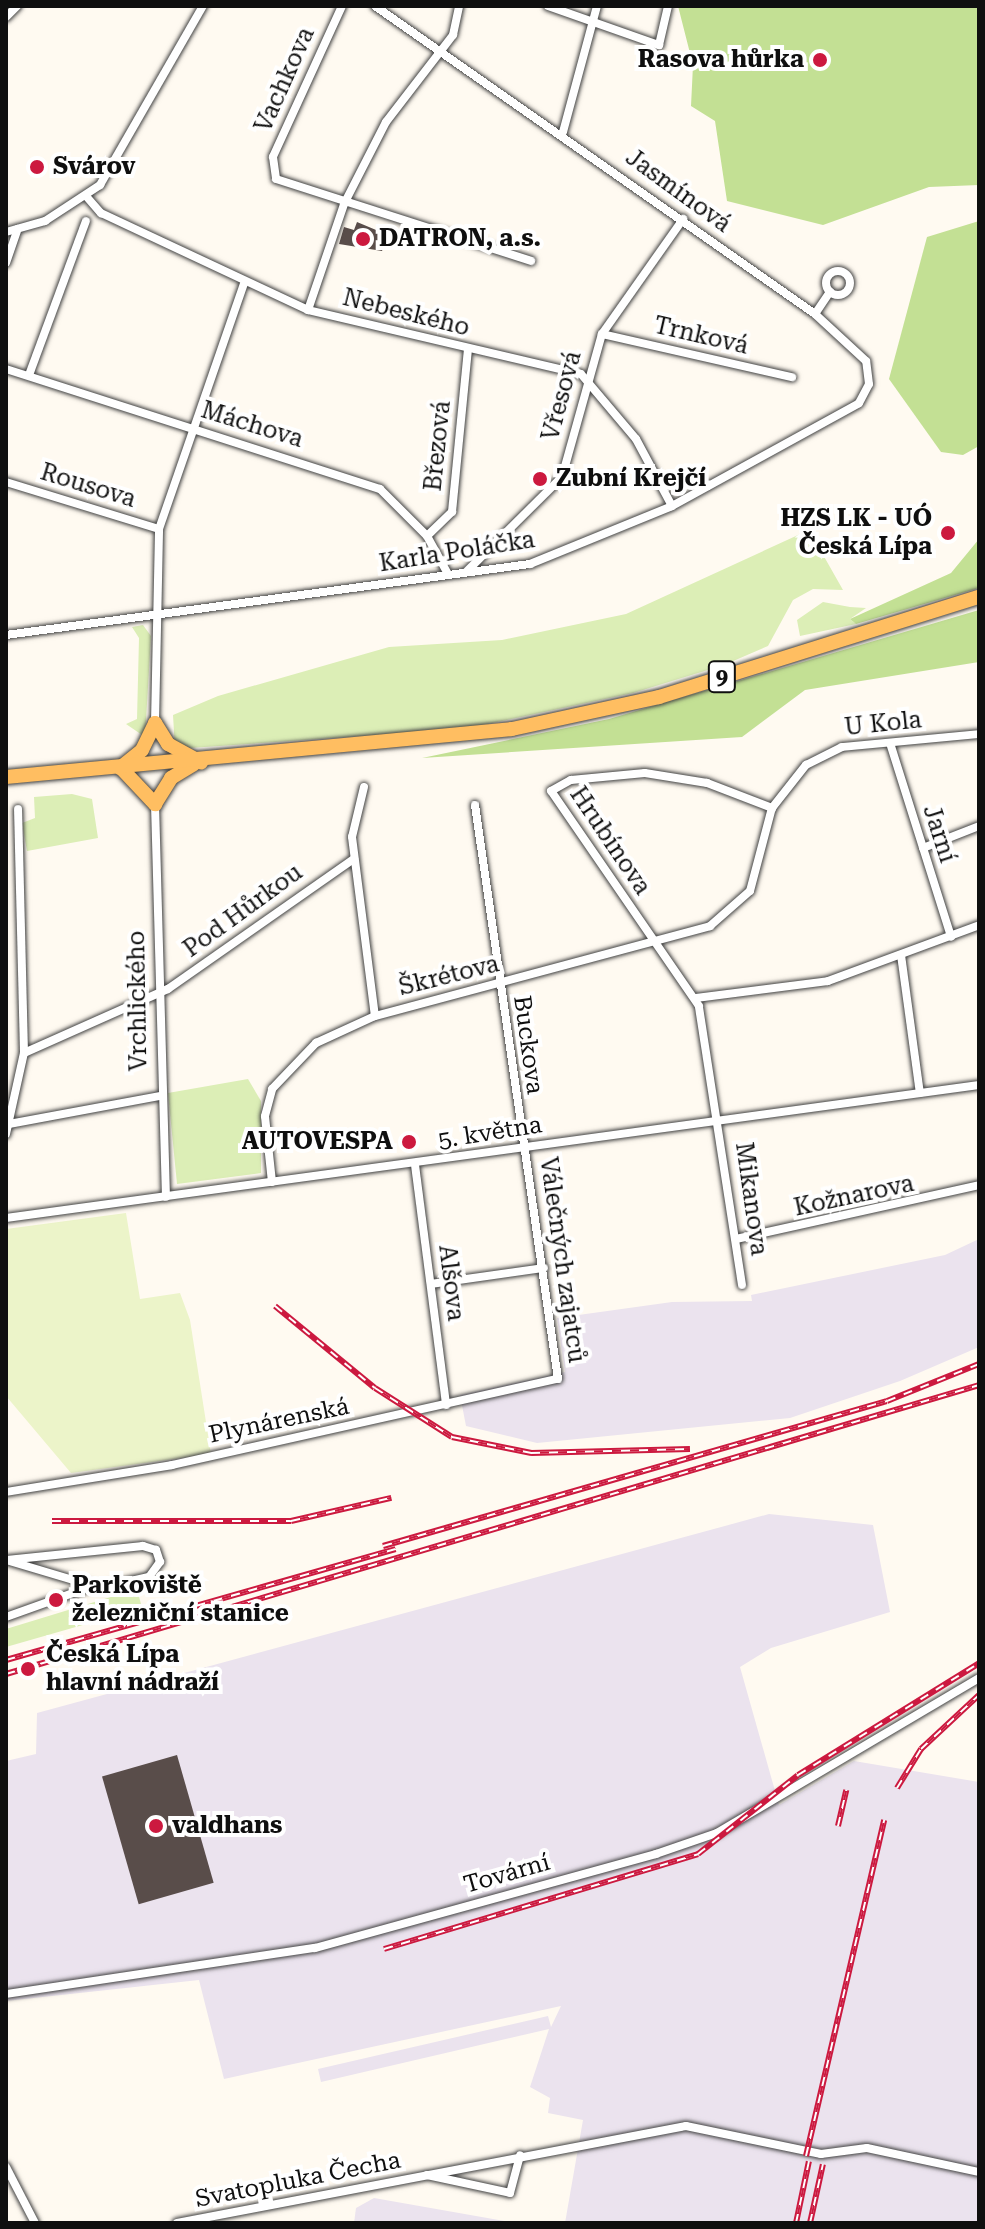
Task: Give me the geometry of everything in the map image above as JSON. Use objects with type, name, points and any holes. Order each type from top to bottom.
[{"type":"main road","name":"9","points":[[10,777],[460,737],[603,711],[979,597]]},
{"type":"main road","points":[[155,723],[168,744],[201,762]]},
{"type":"main road","points":[[155,723],[142,750],[120,768],[155,804],[171,778],[201,762]]},
{"type":"street","points":[[6,17],[17,6]]},
{"type":"street","points":[[6,232],[86,196],[114,164],[203,6]]},
{"type":"street","name":"Vachkova","points":[[342,6],[271,168],[276,179],[344,204],[531,261]]},
{"type":"street","points":[[375,6],[438,52]]},
{"type":"street","points":[[308,310],[344,204],[386,122],[453,35],[459,6]]},
{"type":"street","points":[[548,6],[659,45],[668,6]]},
{"type":"street","points":[[563,132],[597,6]]},
{"type":"street","name":"Jasmínová","points":[[438,52],[563,132],[815,314],[866,361],[869,384]]},
{"type":"street","name":"Nebeského","points":[[86,196],[101,213],[244,283],[308,310],[581,374],[584,382],[636,439],[672,506]]},
{"type":"street","name":"Vřesová","points":[[467,572],[562,477],[580,393],[602,334],[683,219]]},
{"type":"street","points":[[29,375],[86,221]]},
{"type":"street","points":[[6,263],[18,229]]},
{"type":"street","points":[[155,723],[159,529],[191,427],[244,283]]},
{"type":"street","points":[[815,314],[830,292]]},
{"type":"street","name":"Trnková","points":[[602,334],[792,377]]},
{"type":"street","name":"Březová","points":[[427,536],[452,512],[468,349]]},
{"type":"street","name":"Máchova","points":[[6,369],[380,489],[427,536],[448,574]]},
{"type":"street","name":"Karla Poláčka","points":[[6,635],[530,564],[672,506],[859,403],[869,384]]},
{"type":"street","name":"Rousova","points":[[6,482],[159,529]]},
{"type":"street","name":"U Kola","points":[[742,902],[772,808],[792,777],[822,755],[890,743],[979,734]]},
{"type":"street","name":"Jarní","points":[[890,743],[951,937]]},
{"type":"street","name":"Hrubínova","points":[[716,1120],[696,998],[551,791],[571,780],[645,773],[707,783],[772,808]]},
{"type":"street","points":[[364,787],[353,821],[354,859],[375,1016]]},
{"type":"street","name":"Vrchlického","points":[[155,804],[156,995],[166,1197]]},
{"type":"street","name":"Buckova","points":[[475,805],[526,1147]]},
{"type":"street","points":[[18,809],[24,1053],[7,1129],[160,1096]]},
{"type":"street","points":[[923,848],[979,826]]},
{"type":"street","name":"Pod Hůrkou","points":[[24,1053],[156,995],[354,859]]},
{"type":"street","name":"Škrétova","points":[[272,1182],[265,1116],[272,1089],[316,1043],[375,1016],[500,985],[710,926],[742,902]]},
{"type":"street","points":[[696,998],[828,981],[979,925]]},
{"type":"street","points":[[901,955],[920,1093]]},
{"type":"street","name":"5. května","points":[[6,1218],[415,1165],[979,1085]]},
{"type":"street","name":"Mikanova","points":[[716,1120],[742,1285]]},
{"type":"street","name":"Válečných zajatců","points":[[526,1147],[558,1379]]},
{"type":"street","name":"Alšova","points":[[415,1165],[446,1405]]},
{"type":"street","name":"Kožnarova","points":[[736,1239],[979,1185]]},
{"type":"street","points":[[431,1284],[544,1268]]},
{"type":"street","name":"Plynárenská","points":[[6,1492],[446,1405],[558,1379]]},
{"type":"street","points":[[6,1560],[143,1546],[159,1555],[149,1577],[90,1587],[6,1617]]},
{"type":"street","points":[[6,1560],[90,1587]]},
{"type":"street","name":"Tovární","points":[[6,1994],[315,1948],[656,1854],[717,1833],[979,1678]]},
{"type":"street","name":"Svatopluka Čecha","points":[[177,2223],[520,2155],[686,2126],[821,2154],[867,2148],[979,2172]]},
{"type":"street","name":"Svatopluka Čecha","points":[[427,2175],[510,2193],[520,2155]]},
{"type":"street","points":[[6,2167],[35,2223]]},
{"type":"shaded area","points":[[979,1239],[979,1347],[900,1381],[790,1418],[537,1443],[466,1426],[460,1395],[565,1372],[557,1318],[672,1302],[752,1301],[751,1295],[945,1255]]},
{"type":"shaded area","points":[[769,1514],[873,1525],[890,1612],[771,1648],[740,1667],[779,1805],[854,1761],[979,1782],[979,2223],[565,2223],[583,2120],[548,2113],[550,2098],[530,2087],[549,2029],[321,2082],[318,2069],[548,2016],[551,2027],[561,2006],[224,2079],[199,1980],[6,2001],[6,1761],[36,1754],[37,1713]]},
{"type":"shaded area","points":[[374,2198],[515,2223],[354,2223],[356,2208]]},
{"type":"green space","points":[[678,6],[979,6],[979,185],[929,187],[823,225],[727,201],[715,121],[691,106],[693,65]]},
{"type":"green space","points":[[979,221],[979,446],[963,455],[941,452],[889,379],[927,237]]},
{"type":"green space","points":[[809,530],[843,590],[813,589],[793,600],[768,646],[724,665],[633,693],[464,729],[175,749],[173,715],[218,696],[389,647],[502,640],[626,614]]},
{"type":"green space","points":[[979,539],[979,588],[856,624],[850,619],[951,573]]},
{"type":"green space","points":[[823,602],[866,608],[850,619],[856,624],[800,636],[797,620]]},
{"type":"green space","points":[[979,610],[979,662],[805,690],[742,737],[422,758],[609,719]]},
{"type":"green space","points":[[143,625],[151,636],[145,737],[126,724],[137,719],[139,638],[132,627]]},
{"type":"green space","points":[[72,794],[92,799],[98,838],[27,851],[22,823],[35,818],[34,797]]},
{"type":"green space","points":[[248,1079],[261,1101],[261,1173],[177,1184],[168,1093]]},
{"type":"green space","points":[[126,1213],[140,1299],[180,1293],[190,1320],[211,1454],[71,1473],[6,1396],[6,1229]]},
{"type":"green space","points":[[137,1589],[142,1608],[6,1647],[6,1629]]},
{"type":"building","name":"DATRON, a.s.","points":[[357,222],[388,235],[382,251],[339,244],[344,227],[354,230]]},
{"type":"building","name":"valdhans","points":[[177,1755],[214,1883],[139,1904],[102,1776]]},
{"type":"railway","points":[[275,1306],[375,1388],[452,1437],[531,1453],[690,1449]]},
{"type":"railway","points":[[383,1546],[887,1401],[979,1364]]},
{"type":"railway","points":[[6,1674],[979,1385]]},
{"type":"railway","points":[[52,1521],[291,1521],[391,1498]]},
{"type":"railway","points":[[6,1660],[396,1549]]},
{"type":"railway","points":[[384,1949],[698,1854],[798,1775],[979,1663]]},
{"type":"railway","points":[[897,1788],[921,1749],[979,1695]]},
{"type":"railway","points":[[838,1826],[846,1790]]},
{"type":"railway","points":[[806,2156],[884,1820]]},
{"type":"railway","points":[[796,2223],[809,2161]]},
{"type":"railway","points":[[810,2223],[823,2164]]},
{"type":"place","name":"Rasova hůrka","points":[[820,60]]},
{"type":"place","name":"Svárov","points":[[37,167]]},
{"type":"place","name":"DATRON, a.s.","points":[[363,239]]},
{"type":"place","name":"Zubní Krejčí","points":[[540,479]]},
{"type":"place","name":"HZS LK - UÓ Česká Lípa","points":[[948,533]]},
{"type":"place","name":"AUTOVESPA","points":[[409,1142]]},
{"type":"place","name":"Parkoviště železniční stanice","points":[[56,1600]]},
{"type":"place","name":"Česká Lípa hlavní nádraží","points":[[28,1669]]},
{"type":"place","name":"valdhans","points":[[156,1826]]}]
